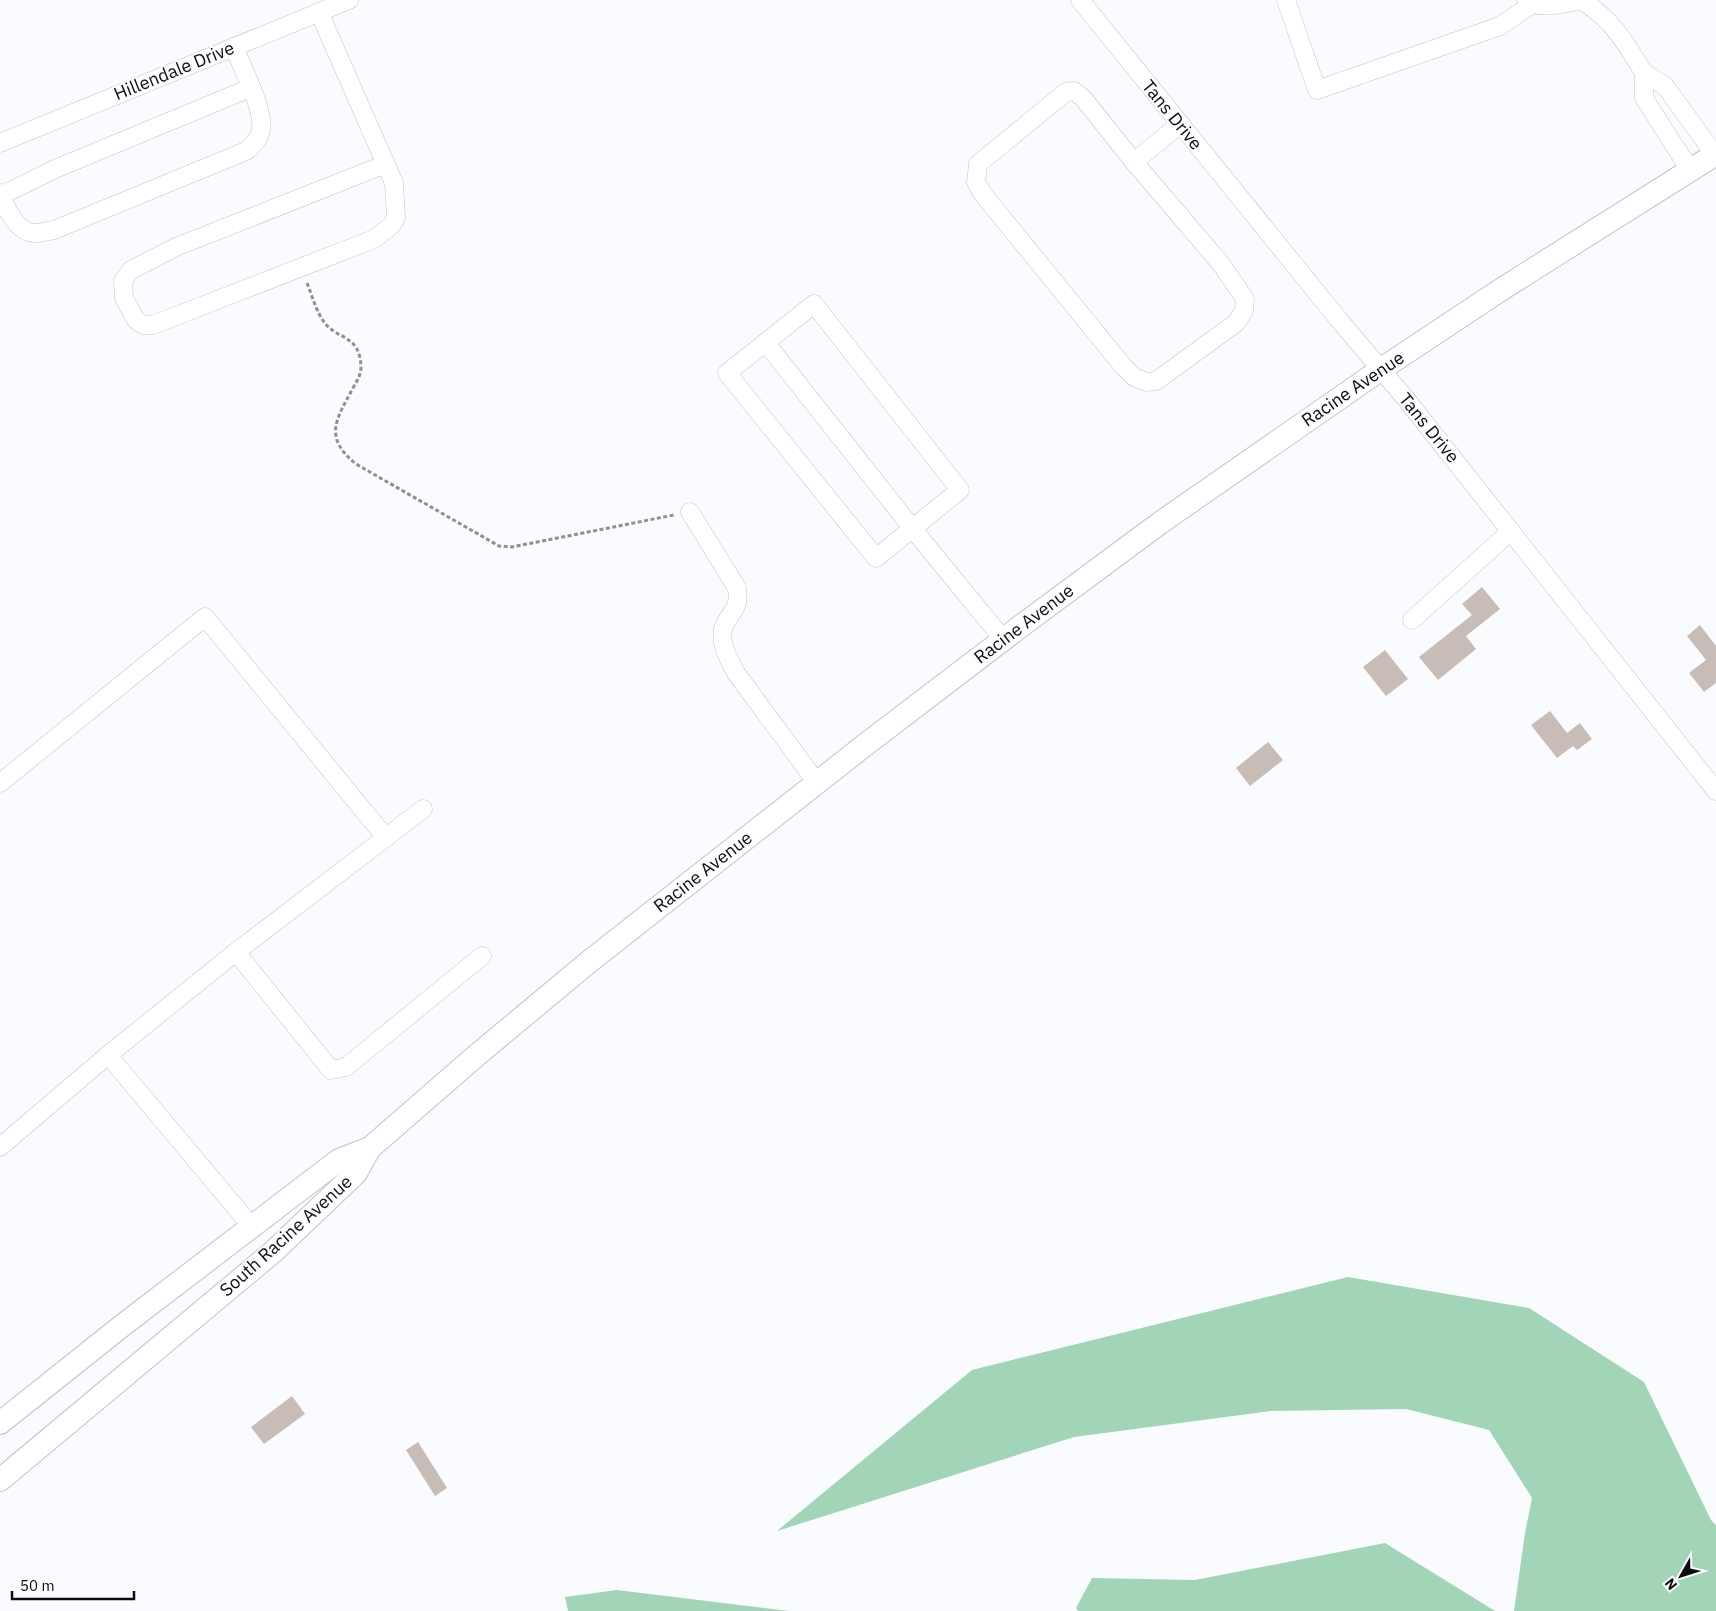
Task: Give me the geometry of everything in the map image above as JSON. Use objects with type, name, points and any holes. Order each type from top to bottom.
[{"type":"main road","name":"Racine Avenue","points":[[370,1148],[476,1055],[590,961],[1003,639],[1160,523],[1380,370],[1502,289],[1715,154]]},
{"type":"main road","name":"South Racine Avenue","points":[[0,1422],[339,1160],[370,1148]]},
{"type":"main road","name":"South Racine Avenue","points":[[0,1480],[300,1227],[356,1173],[370,1148]]},
{"type":"street","name":"Hillendale Drive","points":[[0,143],[349,0]]},
{"type":"street","name":"Tans Drive","points":[[1080,0],[1380,370],[1406,399],[1716,791]]},
{"type":"street","points":[[1286,0],[1317,90],[1500,26],[1529,2],[1553,5],[1581,0],[1602,14],[1614,26],[1644,73],[1665,86],[1715,154]]},
{"type":"street","points":[[320,12],[386,164],[394,183],[396,218],[391,226],[374,240],[153,325],[144,324],[136,320],[124,298],[123,281],[131,270],[176,248],[386,164]]},
{"type":"street","points":[[234,47],[250,88],[260,116],[261,129],[258,138],[246,151],[47,231],[31,233],[22,229],[0,195],[250,88]]},
{"type":"street","points":[[1644,73],[1644,98],[1690,170]]},
{"type":"street","points":[[1074,91],[1083,98],[1134,162],[1221,264],[1245,299],[1244,311],[1236,323],[1156,381],[1146,382],[1134,377],[1123,366],[982,193],[976,182],[978,164],[1066,92],[1074,91]]},
{"type":"street","points":[[1134,162],[1180,124]]},
{"type":"street","points":[[814,304],[960,490],[876,558],[727,373],[766,343],[814,304]]},
{"type":"street","points":[[766,343],[912,528],[1003,639]]},
{"type":"street","points":[[690,512],[737,588],[739,600],[736,609],[724,626],[723,639],[726,654],[736,673],[817,783]]},
{"type":"street","points":[[1412,620],[1511,531]]},
{"type":"street","points":[[0,783],[205,617],[386,838]]},
{"type":"street","points":[[0,1147],[108,1055],[236,952],[423,809]]},
{"type":"street","points":[[236,952],[331,1070],[346,1067],[482,956]]},
{"type":"street","points":[[108,1055],[252,1227]]},
{"type":"path","points":[[301,268],[324,322],[350,340],[358,355],[361,370],[359,378],[334,428],[337,443],[347,457],[356,464],[499,546],[512,547],[649,522],[690,512]]},
{"type":"green space","points":[[1348,1277],[1529,1308],[1644,1382],[1711,1520],[1716,1525],[1716,1611],[1514,1611],[1532,1498],[1489,1430],[1406,1409],[1271,1411],[1074,1437],[777,1531],[972,1370]]},
{"type":"green space","points":[[1385,1543],[1495,1611],[1078,1611],[1076,1608],[1092,1578],[1195,1580]]},
{"type":"green space","points":[[617,1590],[789,1611],[568,1611],[565,1597]]},
{"type":"building","points":[[1482,587],[1500,609],[1466,636],[1476,649],[1438,680],[1419,657],[1472,615],[1462,604]]},
{"type":"building","points":[[1700,625],[1716,646],[1716,683],[1704,692],[1689,673],[1706,660],[1687,636]]},
{"type":"building","points":[[1385,650],[1408,679],[1386,696],[1363,667]]},
{"type":"building","points":[[1550,711],[1567,733],[1580,723],[1592,739],[1577,750],[1573,746],[1557,758],[1531,725]]},
{"type":"building","points":[[1268,742],[1283,760],[1250,786],[1236,768]]},
{"type":"building","points":[[292,1396],[305,1414],[264,1444],[251,1427]]},
{"type":"building","points":[[418,1442],[447,1488],[435,1496],[406,1450]]}]
